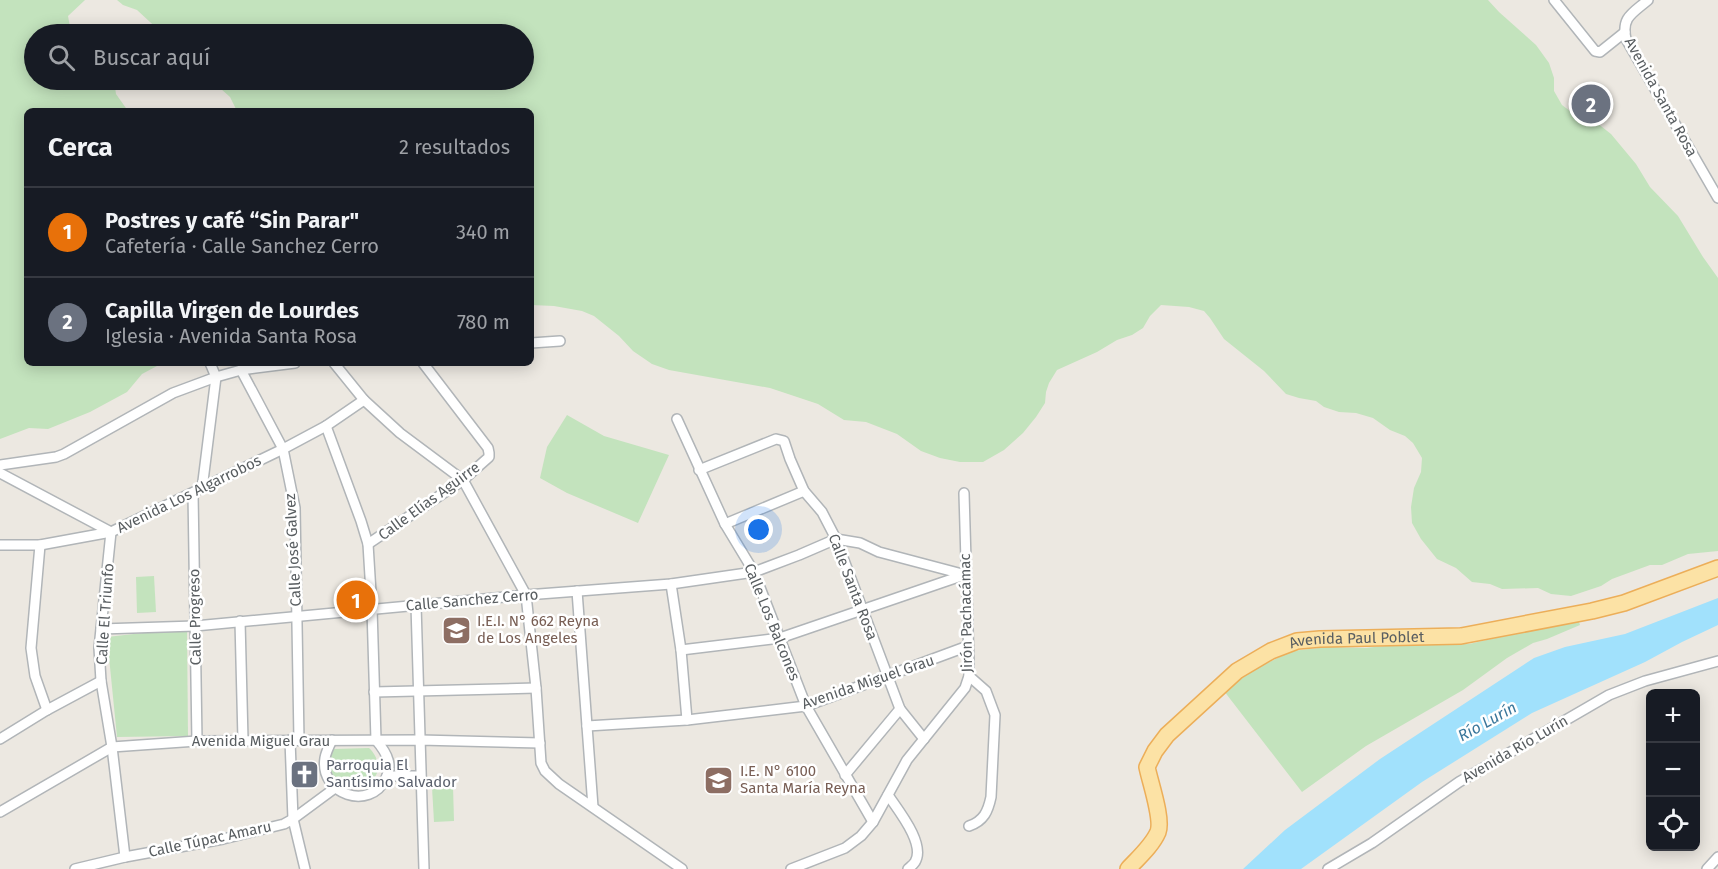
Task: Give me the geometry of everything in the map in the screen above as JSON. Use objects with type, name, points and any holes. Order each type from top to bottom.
[{"type":"main road","name":"Avenida Paul Poblet","points":[[1128,869],[1147,848],[1158,831],[1159,816],[1147,767],[1155,751],[1183,719],[1237,671],[1271,651],[1297,641],[1320,639],[1461,636],[1624,603],[1718,568]]},
{"type":"street","points":[[1554,0],[1595,51],[1600,52],[1625,32]]},
{"type":"street","name":"Avenida Santa Rosa","points":[[1648,0],[1624,24],[1626,39],[1717,194]]},
{"type":"street","points":[[534,343],[560,341]]},
{"type":"street","points":[[202,489],[216,377],[211,366]]},
{"type":"street","points":[[0,465],[56,458],[173,393],[216,377],[260,366]]},
{"type":"street","points":[[336,366],[364,400],[400,434],[463,480],[526,595],[537,687],[541,763],[545,771],[559,784],[682,869]]},
{"type":"street","name":"Calle Elías Aguirre","points":[[368,544],[463,480],[489,457],[488,448],[425,366]]},
{"type":"street","name":"Calle José Galvez","points":[[241,370],[283,448],[295,508],[297,615],[293,819],[305,869]]},
{"type":"street","name":"Avenida Los Algarrobos","points":[[0,545],[40,545],[111,532],[326,426],[364,400]]},
{"type":"street","name":"Calle Los Balcones","points":[[676,419],[725,524],[754,572],[806,706],[873,822]]},
{"type":"street","points":[[326,426],[368,544],[376,740],[388,758],[390,766],[382,785],[374,792],[354,797],[335,788],[328,780],[325,770],[325,758],[332,740]]},
{"type":"street","name":"Calle Santa Rosa","points":[[699,470],[777,439],[784,441],[804,491],[822,512],[836,538],[900,709],[924,739]]},
{"type":"street","points":[[0,473],[111,532]]},
{"type":"street","points":[[725,524],[804,491]]},
{"type":"street","name":"Calle Progreso","points":[[193,493],[196,741]]},
{"type":"street","name":"Jirón Pachacámac","points":[[791,869],[844,848],[861,837],[873,822],[907,760],[965,688],[969,676],[964,493]]},
{"type":"street","name":"Calle El Triunfo","points":[[111,532],[99,648],[101,681],[112,747],[125,856]]},
{"type":"street","points":[[836,538],[966,575]]},
{"type":"street","name":"Calle Sanchez Cerro","points":[[101,629],[195,626],[297,615],[671,584],[754,572],[836,538]]},
{"type":"street","points":[[40,545],[31,648],[35,676],[47,710]]},
{"type":"street","points":[[681,650],[780,638],[966,575]]},
{"type":"street","points":[[671,584],[681,650],[687,720]]},
{"type":"street","points":[[577,591],[593,807]]},
{"type":"street","points":[[416,605],[424,869]]},
{"type":"street","points":[[240,621],[243,740]]},
{"type":"street","name":"Avenida Miguel Grau","points":[[587,726],[687,720],[806,706],[968,646]]},
{"type":"street","name":"Avenida Río Lurín","points":[[1328,869],[1372,843],[1459,782],[1609,695],[1645,681],[1718,661]]},
{"type":"street","points":[[969,676],[986,691],[995,715],[989,809],[982,819],[969,826]]},
{"type":"street","points":[[0,739],[101,681]]},
{"type":"street","points":[[374,692],[537,687]]},
{"type":"street","points":[[845,775],[900,709]]},
{"type":"street","name":"Avenida Miguel Grau","points":[[0,812],[112,747],[243,740],[540,743]]},
{"type":"street","points":[[387,776],[420,776]]},
{"type":"street","name":"Calle Túpac Amaru","points":[[75,869],[125,856],[223,839],[284,824],[335,788]]},
{"type":"street","points":[[888,795],[913,833],[917,851],[916,861],[908,869]]},
{"type":"street","points":[[1707,869],[1718,857]]},
{"type":"green space","points":[[0,0],[85,0],[68,16],[69,24],[24,24],[24,90],[115,90],[126,108],[24,108],[24,366],[157,366],[142,374],[127,392],[90,412],[48,429],[29,428],[0,439]]},
{"type":"green space","points":[[117,0],[1488,0],[1536,45],[1549,63],[1554,78],[1554,91],[1562,105],[1574,114],[1597,123],[1611,134],[1636,164],[1650,187],[1678,216],[1718,278],[1718,551],[1688,554],[1662,565],[1650,565],[1571,596],[1551,594],[1538,588],[1502,589],[1490,584],[1472,582],[1456,568],[1437,559],[1412,523],[1411,507],[1414,488],[1421,472],[1422,458],[1413,443],[1373,418],[1356,413],[1339,412],[1324,407],[1316,401],[1286,394],[1264,371],[1224,339],[1204,311],[1189,307],[1161,305],[1150,316],[1143,328],[1132,335],[1117,340],[1057,370],[1049,383],[1045,403],[1036,417],[1023,433],[1004,450],[983,462],[960,462],[940,458],[921,451],[897,434],[866,422],[844,420],[818,404],[770,388],[669,370],[652,364],[633,351],[619,336],[594,316],[582,311],[534,305],[534,108],[236,108],[230,97],[222,90],[534,90],[534,24],[152,24],[137,10]]},
{"type":"green space","points":[[567,415],[604,436],[669,455],[638,523],[567,493],[540,478],[547,447]]},
{"type":"green space","points":[[154,576],[156,612],[137,613],[136,577]]},
{"type":"green space","points":[[1578,619],[1580,625],[1533,643],[1507,658],[1463,690],[1366,746],[1302,792],[1224,691],[1255,669],[1292,651],[1328,647],[1469,644]]},
{"type":"green space","points":[[187,628],[188,736],[117,737],[107,637]]},
{"type":"green space","points":[[369,748],[378,766],[373,780],[358,789],[338,783],[332,777],[328,762],[334,749]]},
{"type":"green space","points":[[453,786],[454,821],[434,822],[432,787]]},
{"type":"water","name":"Río Lurín","points":[[1718,598],[1718,625],[1645,662],[1532,713],[1422,782],[1301,869],[1243,869],[1285,830],[1380,759],[1534,658],[1565,647],[1625,634]]},
{"type":"place","name":"Capilla Virgen de Lourdes","points":[[1591,104]]},
{"type":"place","name":"Postres y café “Sin Parar\"","points":[[356,600]]},
{"type":"place","name":"I.E.I. N° 662 Reyna de Los Angeles","points":[[456,630]]},
{"type":"place","name":"Parroquia El Santísimo Salvador","points":[[305,774]]},
{"type":"place","name":"I.E. N° 6100 Santa María Reyna","points":[[719,780]]}]
